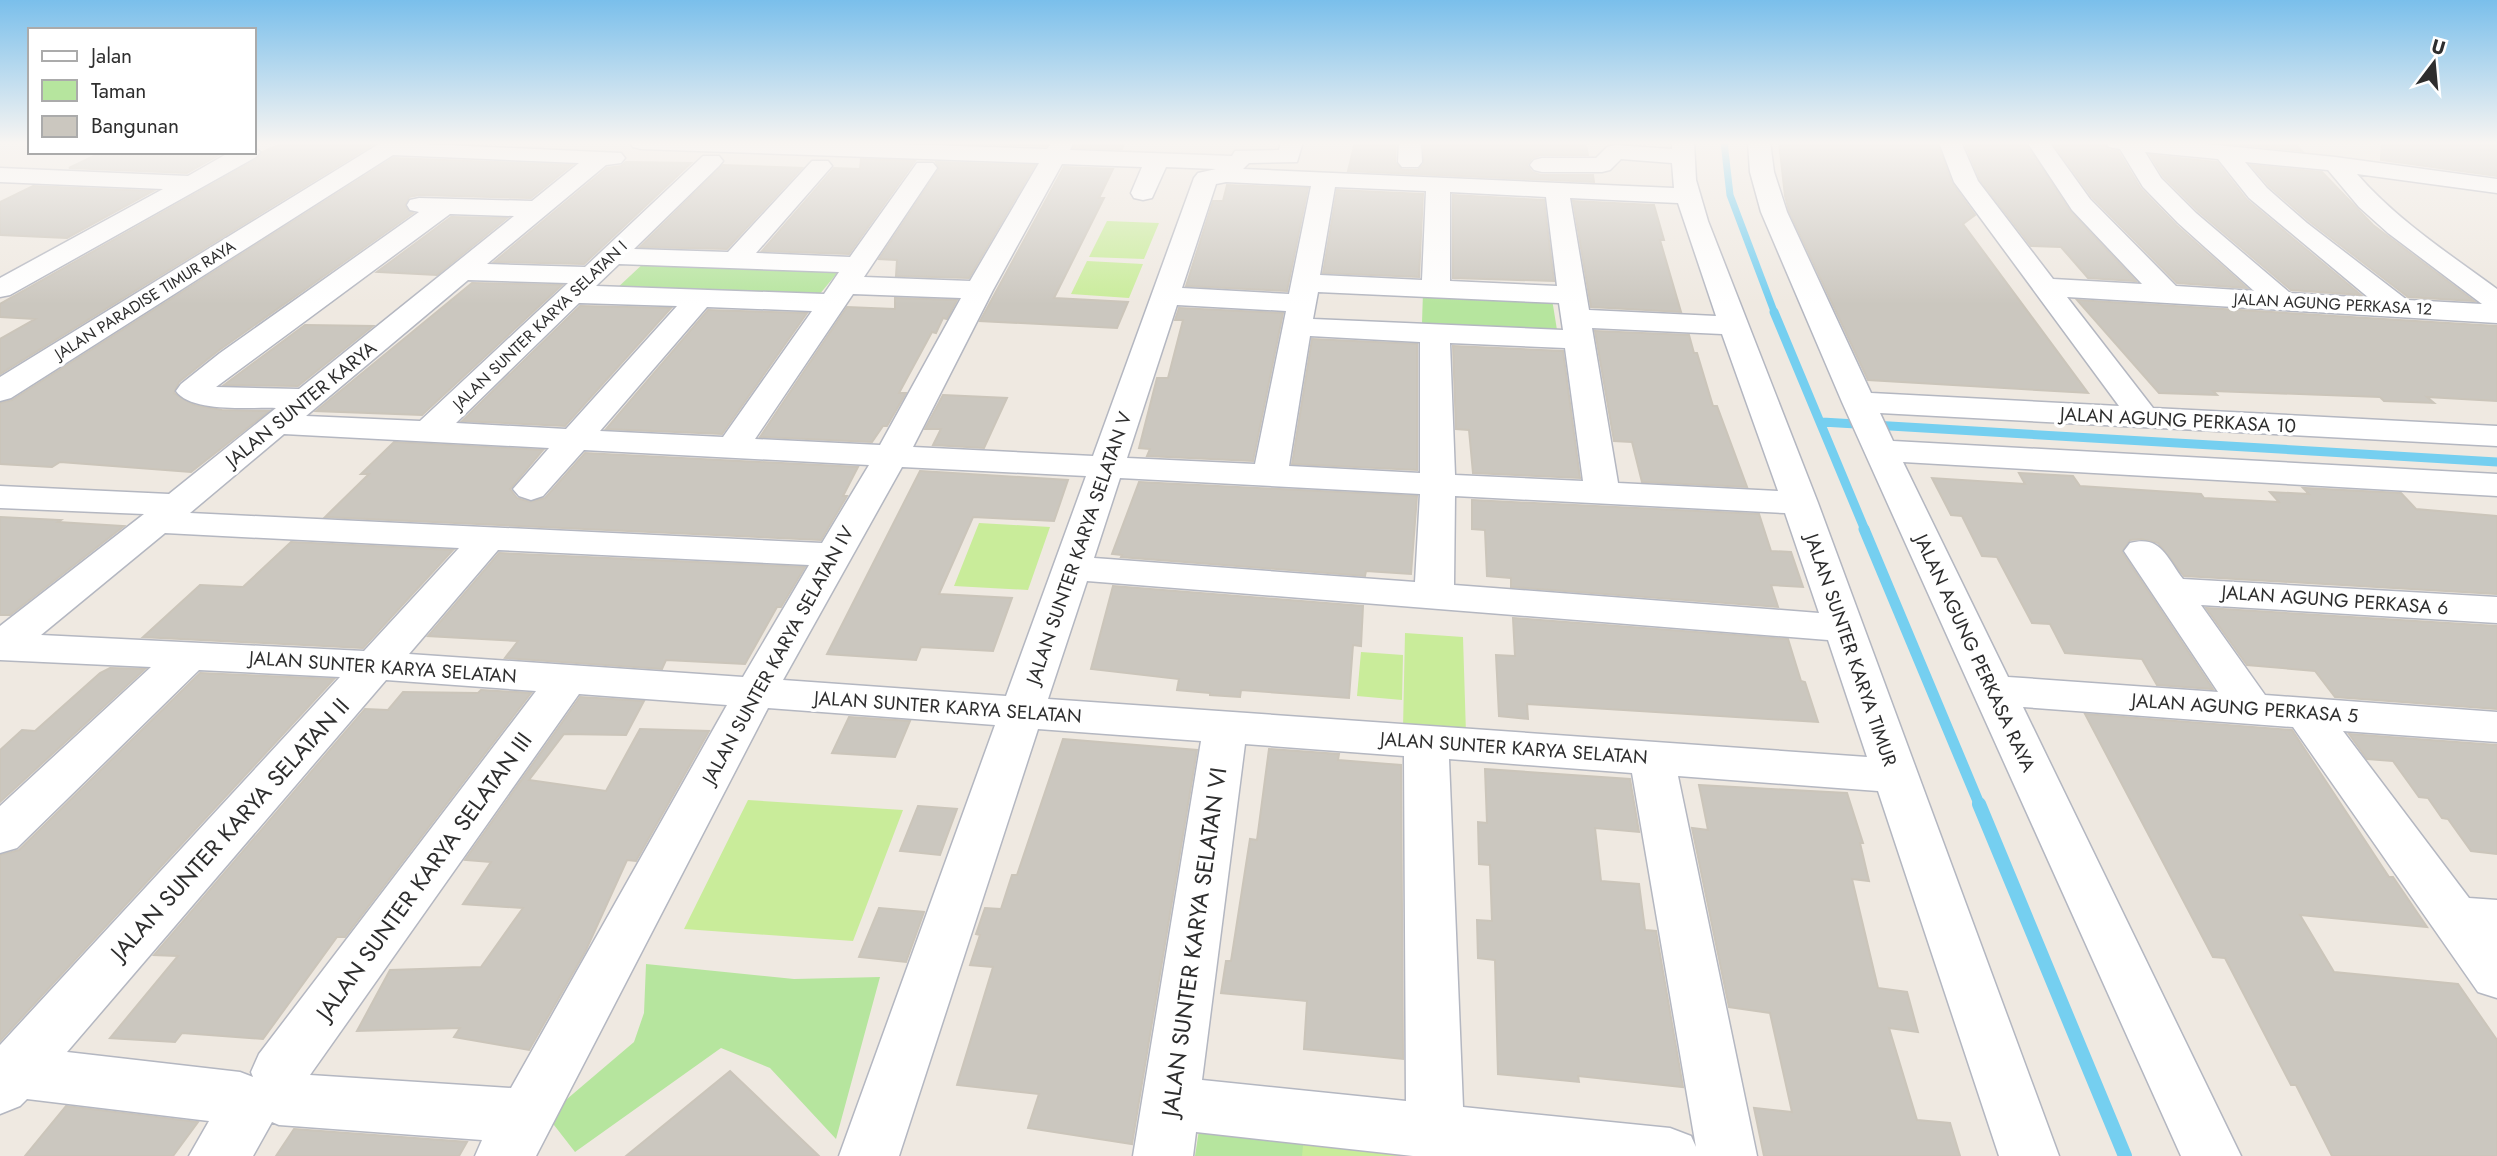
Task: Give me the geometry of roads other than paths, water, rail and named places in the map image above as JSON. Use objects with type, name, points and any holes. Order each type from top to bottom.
[{"type":"street","points":[[0,289],[14,267],[55,258],[169,196]]},
{"type":"street","name":"JALAN PARADISE TIMUR RAYA","points":[[0,391],[312,196]]},
{"type":"street","name":"JALAN SUNTER KARYA","points":[[3,641],[167,513],[554,196]]},
{"type":"street","name":"JALAN SUNTER KARYA SELATAN I","points":[[429,431],[675,196]]},
{"type":"street","points":[[736,261],[794,196]]},
{"type":"street","points":[[733,447],[906,196]]},
{"type":"street","name":"JALAN SUNTER KARYA SELATAN IV","points":[[516,1136],[755,693],[891,456],[978,290],[1032,196]]},
{"type":"street","name":"JALAN SUNTER KARYA SELATAN V","points":[[869,1156],[1200,196]]},
{"type":"street","points":[[1270,475],[1321,196]]},
{"type":"street","points":[[1436,289],[1438,196]]},
{"type":"street","points":[[1557,196],[1602,493]]},
{"type":"street","name":"JALAN SUNTER KARYA TIMUR","points":[[1692,196],[1732,326],[1800,503],[2029,1156]]},
{"type":"street","name":"JALAN AGUNG PERKASA RAYA","points":[[1769,196],[1869,426],[2211,1156]]},
{"type":"street","points":[[1977,196],[2144,418]]},
{"type":"street","points":[[2073,196],[2168,294]]},
{"type":"street","points":[[2166,196],[2187,218],[2282,300]]},
{"type":"street","points":[[2262,196],[2398,307]]},
{"type":"street","points":[[2363,196],[2396,228],[2497,302]]},
{"type":"street","points":[[406,204],[538,209]]},
{"type":"street","points":[[307,399],[205,396],[192,391],[242,351],[444,206]]},
{"type":"street","points":[[462,272],[592,275],[736,261],[845,284]]},
{"type":"street","points":[[592,275],[700,298],[845,284],[978,290]]},
{"type":"street","name":"JALAN AGUNG PERKASA 12","points":[[2048,287],[2497,314]]},
{"type":"street","points":[[1301,304],[1436,289],[1576,317],[1732,326]]},
{"type":"street","points":[[1165,296],[1301,304],[1435,333],[1576,317]]},
{"type":"street","points":[[531,489],[700,298]]},
{"type":"street","points":[[1434,596],[1437,484],[1435,333]]},
{"type":"street","name":"JALAN AGUNG PERKASA 10","points":[[1869,426],[2144,418],[2497,436]]},
{"type":"street","points":[[277,424],[1800,503]]},
{"type":"street","points":[[1869,426],[2497,485]]},
{"type":"street","points":[[0,497],[488,538],[834,555]]},
{"type":"street","name":"JALAN SUNTER KARYA SELATAN II","points":[[5,1077],[488,538]]},
{"type":"street","points":[[2143,551],[2252,709]]},
{"type":"street","points":[[1072,568],[1843,628]]},
{"type":"street","name":"JALAN AGUNG PERKASA 6","points":[[2174,595],[2178,591],[2190,590],[2497,610]]},
{"type":"street","name":"JALAN SUNTER KARYA SELATAN","points":[[3,641],[188,656],[375,665],[1895,776]]},
{"type":"street","points":[[0,835],[188,656]]},
{"type":"street","name":"JALAN SUNTER KARYA SELATAN III","points":[[252,1109],[568,679]]},
{"type":"street","name":"JALAN AGUNG PERKASA 5","points":[[1992,690],[2497,727]]},
{"type":"street","points":[[2305,713],[2476,919],[2497,976]]},
{"type":"street","name":"JALAN SUNTER KARYA SELATAN VI","points":[[1167,1130],[1225,727]]},
{"type":"street","points":[[1426,742],[1434,1130]]},
{"type":"street","points":[[1652,758],[1727,1156]]},
{"type":"street","points":[[5,1077],[252,1109],[516,1136]]},
{"type":"street","points":[[1167,1130],[1434,1130],[1670,1156]]},
{"type":"waterway","points":[[1730,196],[1775,314]]},
{"type":"waterway","points":[[1774,312],[1865,530]]},
{"type":"waterway","points":[[1822,422],[2497,462]]},
{"type":"waterway","points":[[1864,529],[1980,806]]},
{"type":"waterway","points":[[1979,804],[2125,1156]]}]
